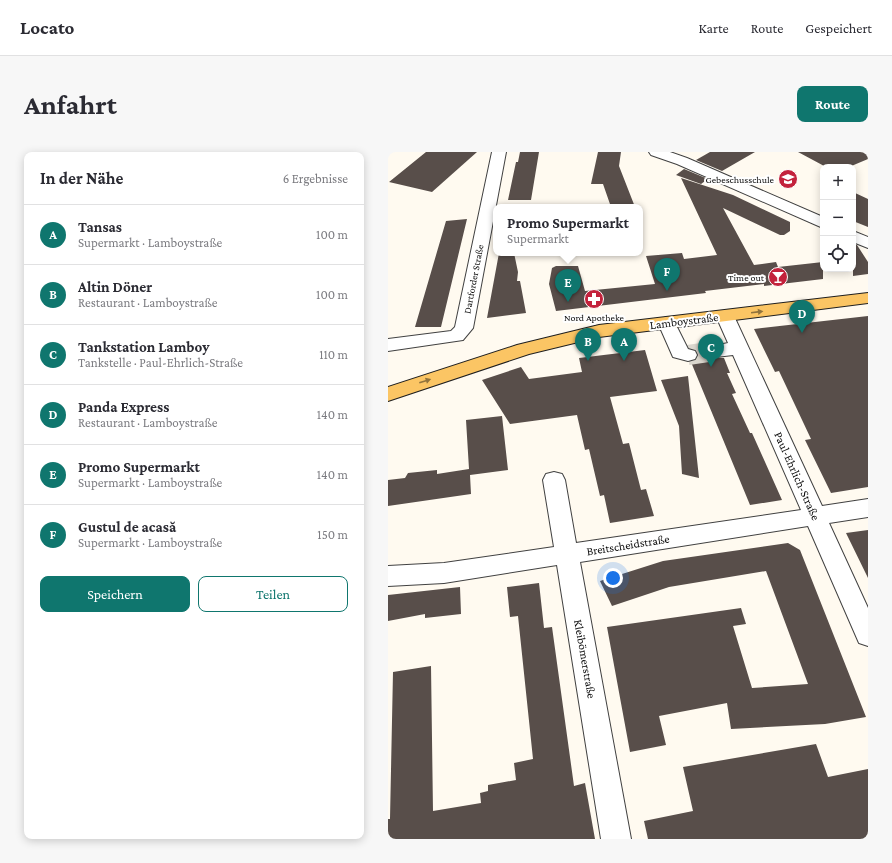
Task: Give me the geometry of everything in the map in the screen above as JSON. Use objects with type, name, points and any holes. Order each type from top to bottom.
[{"type":"main road","name":"Lamboystraße","points":[[388,380],[504,342],[578,324],[626,315],[868,286]]},
{"type":"main road","name":"Lamboystraße","points":[[388,394],[524,348],[599,331],[868,298]]},
{"type":"street","name":"Dartforder Straße","points":[[388,345],[452,337],[462,332],[499,152]]},
{"type":"street","points":[[656,152],[676,155],[820,222]]},
{"type":"street","name":"Paul-Ehrlich-Straße","points":[[725,316],[868,635]]},
{"type":"street","points":[[668,323],[680,353],[688,355]]},
{"type":"street","points":[[716,351],[739,348]]},
{"type":"street","name":"Kleibömerstraße","points":[[554,480],[616,839]]},
{"type":"street","name":"Breitscheidstraße","points":[[388,576],[444,573],[868,508]]},
{"type":"building","points":[[426,152],[477,152],[432,192],[389,182]]},
{"type":"building","points":[[520,152],[539,152],[531,200],[508,200],[516,162],[518,162]]},
{"type":"building","points":[[598,152],[621,152],[619,166],[634,204],[610,204],[603,184],[591,184]]},
{"type":"building","points":[[710,152],[755,152],[722,171],[696,160]]},
{"type":"building","points":[[798,152],[868,152],[868,159],[856,164],[820,164]]},
{"type":"building","points":[[684,169],[708,179],[701,184],[676,175]]},
{"type":"building","points":[[681,178],[733,195],[790,222],[790,231],[784,235],[780,235],[723,208],[754,265],[776,262],[778,267],[820,262],[820,272],[823,272],[823,279],[705,291],[706,293],[556,311],[549,284],[552,268],[556,266],[578,266],[585,291],[655,284],[646,256],[682,253],[684,259],[717,255]]},
{"type":"building","points":[[856,193],[868,199],[868,227],[856,222]]},
{"type":"building","points":[[467,219],[441,327],[415,327],[446,221]]},
{"type":"building","points":[[856,245],[868,262],[868,274],[853,276],[853,272],[856,272]]},
{"type":"building","points":[[498,256],[515,256],[518,272],[517,281],[520,281],[526,313],[487,318]]},
{"type":"building","points":[[868,316],[868,487],[831,493],[805,440],[811,439],[779,371],[775,372],[754,329]]},
{"type":"building","points":[[713,344],[708,346],[706,352],[709,356],[724,358],[730,373],[727,373],[736,393],[732,394],[750,433],[752,433],[782,500],[750,505],[691,362],[696,360],[698,354],[695,350],[689,347]]},
{"type":"building","points":[[645,350],[657,391],[610,397],[623,444],[629,443],[641,490],[646,489],[654,516],[610,523],[604,495],[600,496],[589,449],[585,450],[577,415],[510,424],[482,380],[521,367],[529,379],[582,372],[579,358]]},
{"type":"building","points":[[688,376],[699,478],[682,474],[679,426],[661,380]]},
{"type":"building","points":[[502,416],[508,470],[470,475],[471,494],[388,506],[388,480],[405,478],[408,473],[437,470],[437,474],[469,469],[466,420]]},
{"type":"building","points":[[868,530],[868,578],[846,533]]},
{"type":"building","points":[[788,543],[800,550],[866,717],[825,724],[731,729],[727,703],[659,716],[666,745],[630,752],[607,627],[741,608],[746,624],[733,626],[752,688],[808,684],[766,571],[669,587],[612,606],[600,581],[663,561]]},
{"type":"building","points":[[539,583],[544,628],[552,627],[574,786],[585,783],[595,839],[388,839],[388,819],[390,819],[393,672],[431,666],[433,811],[481,803],[480,793],[488,791],[488,785],[516,780],[514,763],[533,759],[518,616],[510,617],[507,587]]},
{"type":"building","points":[[460,587],[461,614],[425,618],[425,614],[388,621],[388,595]]},
{"type":"building","points":[[816,744],[828,777],[868,769],[868,839],[648,839],[644,821],[693,811],[683,767]]},
{"type":"tunnel","points":[[688,355],[716,351]]},
{"type":"place","name":"Gebeschusschule","points":[[788,179]]},
{"type":"place","name":"Time out","points":[[778,277]]},
{"type":"place","name":"Gustul de acasă","points":[[667,291]]},
{"type":"place","name":"Nord Apotheke","points":[[594,299]]},
{"type":"place","name":"Promo Supermarkt","points":[[568,302]]},
{"type":"place","name":"Panda Express","points":[[802,333]]},
{"type":"place","name":"Altin Döner","points":[[588,361]]},
{"type":"place","name":"Tansas","points":[[624,361]]},
{"type":"place","name":"Tankstation Lamboy","points":[[711,367]]}]
